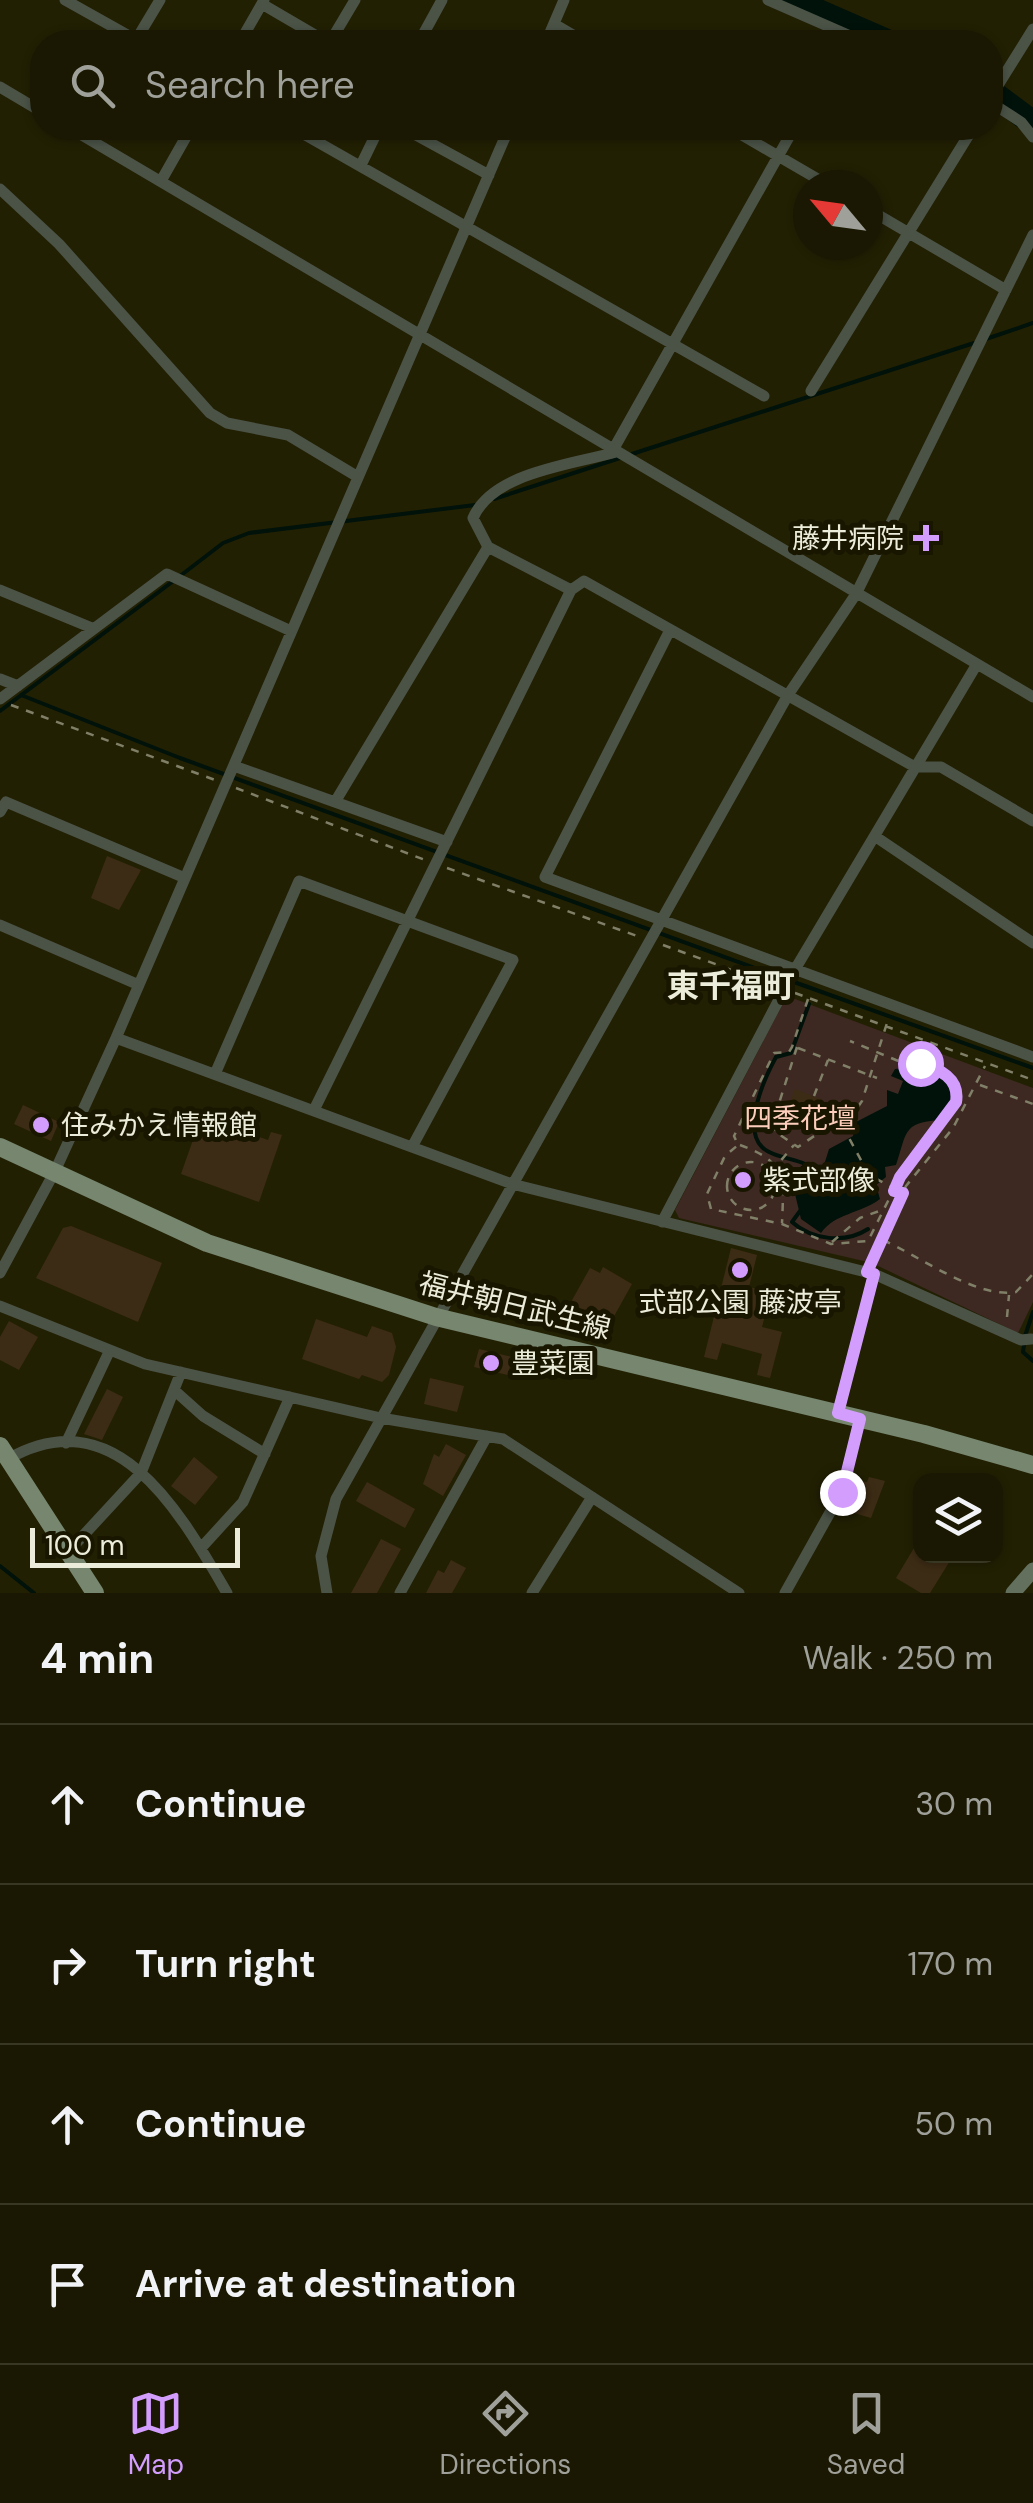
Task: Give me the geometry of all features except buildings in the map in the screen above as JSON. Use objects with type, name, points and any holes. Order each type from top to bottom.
[{"type":"main road","name":"福井朝日武生線","points":[[0,1147],[208,1243],[436,1316],[838,1413],[1033,1465]]},
{"type":"main road","points":[[4,1452],[95,1593]]},
{"type":"street","points":[[65,0],[117,30]]},
{"type":"street","points":[[144,30],[160,0]]},
{"type":"street","points":[[336,30],[355,0]]},
{"type":"street","points":[[426,30],[442,0]]},
{"type":"street","points":[[551,30],[564,0]]},
{"type":"street","points":[[768,0],[827,30]]},
{"type":"street","points":[[247,30],[263,2],[308,30]]},
{"type":"street","points":[[554,24],[564,30]]},
{"type":"street","points":[[1003,79],[1033,29]]},
{"type":"street","points":[[0,87],[30,105]]},
{"type":"street","points":[[1003,109],[1033,136]]},
{"type":"street","points":[[91,140],[1033,697]]},
{"type":"street","points":[[161,180],[184,140]]},
{"type":"street","points":[[315,140],[764,396]]},
{"type":"street","points":[[361,165],[372,140]]},
{"type":"street","points":[[425,140],[489,175]]},
{"type":"street","points":[[0,1273],[55,1171],[116,1038],[504,140]]},
{"type":"street","points":[[751,140],[802,170]]},
{"type":"street","points":[[571,590],[488,547],[473,518],[482,498],[504,486],[614,451],[787,140]]},
{"type":"street","points":[[811,391],[966,140]]},
{"type":"street","points":[[0,189],[58,244],[210,412],[226,424],[288,435],[358,477]]},
{"type":"street","points":[[883,217],[1006,290]]},
{"type":"street","points":[[326,1593],[321,1556],[324,1530],[336,1498],[788,695],[856,594],[1033,235]]},
{"type":"street","points":[[335,802],[488,547]]},
{"type":"street","points":[[0,699],[167,574],[291,631]]},
{"type":"street","points":[[314,1110],[571,590],[584,581],[915,768],[942,767],[1033,820]]},
{"type":"street","points":[[0,590],[92,628]]},
{"type":"street","points":[[670,630],[545,877],[1033,1058]]},
{"type":"street","points":[[662,1222],[794,971],[978,664]]},
{"type":"street","points":[[0,679],[18,686]]},
{"type":"street","points":[[234,766],[447,842]]},
{"type":"street","points":[[0,812],[6,802],[185,878]]},
{"type":"street","points":[[876,837],[1033,942]]},
{"type":"street","points":[[215,1074],[299,882],[514,960],[412,1146]]},
{"type":"street","points":[[0,925],[139,985]]},
{"type":"street","points":[[116,1038],[512,1184],[870,1273],[1032,1342]]},
{"type":"street","points":[[838,1413],[870,1273]]},
{"type":"street","points":[[0,1306],[109,1352],[182,1372],[381,1418],[503,1439],[739,1593]]},
{"type":"street","points":[[66,1443],[109,1352]]},
{"type":"street","points":[[68,1552],[141,1473],[182,1372]]},
{"type":"street","points":[[174,1390],[203,1416],[265,1454]]},
{"type":"street","points":[[200,1548],[242,1502],[290,1396]]},
{"type":"street","points":[[785,1593],[842,1492],[860,1419]]},
{"type":"street","points":[[400,1593],[487,1436]]},
{"type":"street","points":[[4,1452],[39,1442],[107,1450],[168,1497],[227,1593]]},
{"type":"street","points":[[532,1593],[592,1497]]},
{"type":"street","points":[[1013,1593],[1033,1570]]},
{"type":"path","points":[[15,706],[436,864],[1033,1080]]},
{"type":"path","points":[[809,998],[786,1087],[773,1111],[774,1131],[804,1146],[829,1126],[842,1125],[862,1101],[894,1006]]},
{"type":"path","points":[[738,1145],[725,1156],[707,1194],[711,1210],[782,1224],[832,1244],[868,1240],[894,1191],[956,1102],[958,1093],[949,1077],[936,1068],[850,1041]]},
{"type":"path","points":[[795,1046],[877,1078]]},
{"type":"path","points":[[782,1224],[784,1187],[778,1166],[738,1145],[734,1136],[774,1053],[789,1052],[795,1046]]},
{"type":"path","points":[[814,1096],[828,1060]]},
{"type":"path","points":[[870,1273],[903,1193],[953,1128],[986,1064]]},
{"type":"path","points":[[978,1084],[1033,1104]]},
{"type":"path","points":[[842,1125],[869,1175],[903,1193]]},
{"type":"path","points":[[770,1173],[794,1144]]},
{"type":"path","points":[[734,1202],[726,1184],[736,1166],[748,1162],[770,1173],[777,1183],[775,1199]]},
{"type":"path","points":[[734,1202],[763,1206],[781,1199]]},
{"type":"path","points":[[723,1212],[734,1202]]},
{"type":"path","points":[[760,1222],[763,1206]]},
{"type":"path","points":[[832,1244],[834,1237],[860,1218],[884,1211]]},
{"type":"path","points":[[881,1239],[931,1262],[958,1283],[975,1283],[998,1294],[1009,1294],[1026,1285],[1033,1274]]},
{"type":"path","points":[[1006,1334],[1009,1294]]},
{"type":"green space","name":"四季花壇","points":[[787,996],[1033,1088],[1033,1302],[1018,1333],[872,1263],[679,1218],[675,1210]]},
{"type":"shaded area","points":[[911,1067],[918,1071],[918,1086],[939,1074],[950,1077],[954,1089],[950,1105],[939,1120],[918,1124],[908,1132],[896,1165],[885,1167],[886,1177],[876,1185],[880,1199],[833,1221],[821,1233],[801,1219],[790,1173],[805,1164],[824,1165],[829,1149],[853,1136],[856,1122],[887,1106],[887,1090],[898,1094],[903,1081],[891,1076],[895,1069]]},
{"type":"waterway","points":[[792,0],[861,30]]},
{"type":"waterway","points":[[1003,101],[1033,123]]},
{"type":"waterway","points":[[983,340],[1033,323]]},
{"type":"waterway","points":[[632,454],[974,343]]},
{"type":"waterway","points":[[494,499],[623,457]]},
{"type":"waterway","points":[[180,576],[223,543],[249,533],[475,505]]},
{"type":"waterway","points":[[0,711],[172,582]]},
{"type":"waterway","points":[[21,695],[180,758],[785,979]]},
{"type":"waterway","points":[[794,982],[1033,1068]]},
{"type":"waterway","points":[[805,1164],[766,1150],[756,1138],[754,1127],[766,1077],[776,1057],[791,1053],[809,1004]]},
{"type":"waterway","points":[[800,1211],[792,1222],[819,1236],[849,1237],[868,1229]]},
{"type":"waterway","points":[[1025,1336],[1033,1312]]},
{"type":"waterway","points":[[1024,1345],[1023,1352],[1033,1361]]},
{"type":"waterway","points":[[0,1566],[34,1593]]},
{"type":"place","name":"藤井病院","points":[[926,538]]},
{"type":"place","name":"住みかえ情報館","points":[[41,1125]]},
{"type":"place","name":"紫式部像","points":[[743,1180]]},
{"type":"place","name":"式部公園 藤波亭","points":[[740,1270]]},
{"type":"place","name":"豊菜園","points":[[491,1363]]},
{"type":"district","name":"東千福町","points":[[731,986]]},
{"type":"route","points":[[842,1492],[860,1419],[838,1413],[874,1274],[867,1272],[903,1193],[894,1191],[900,1177],[956,1102],[958,1093],[949,1077],[920,1063]]}]
